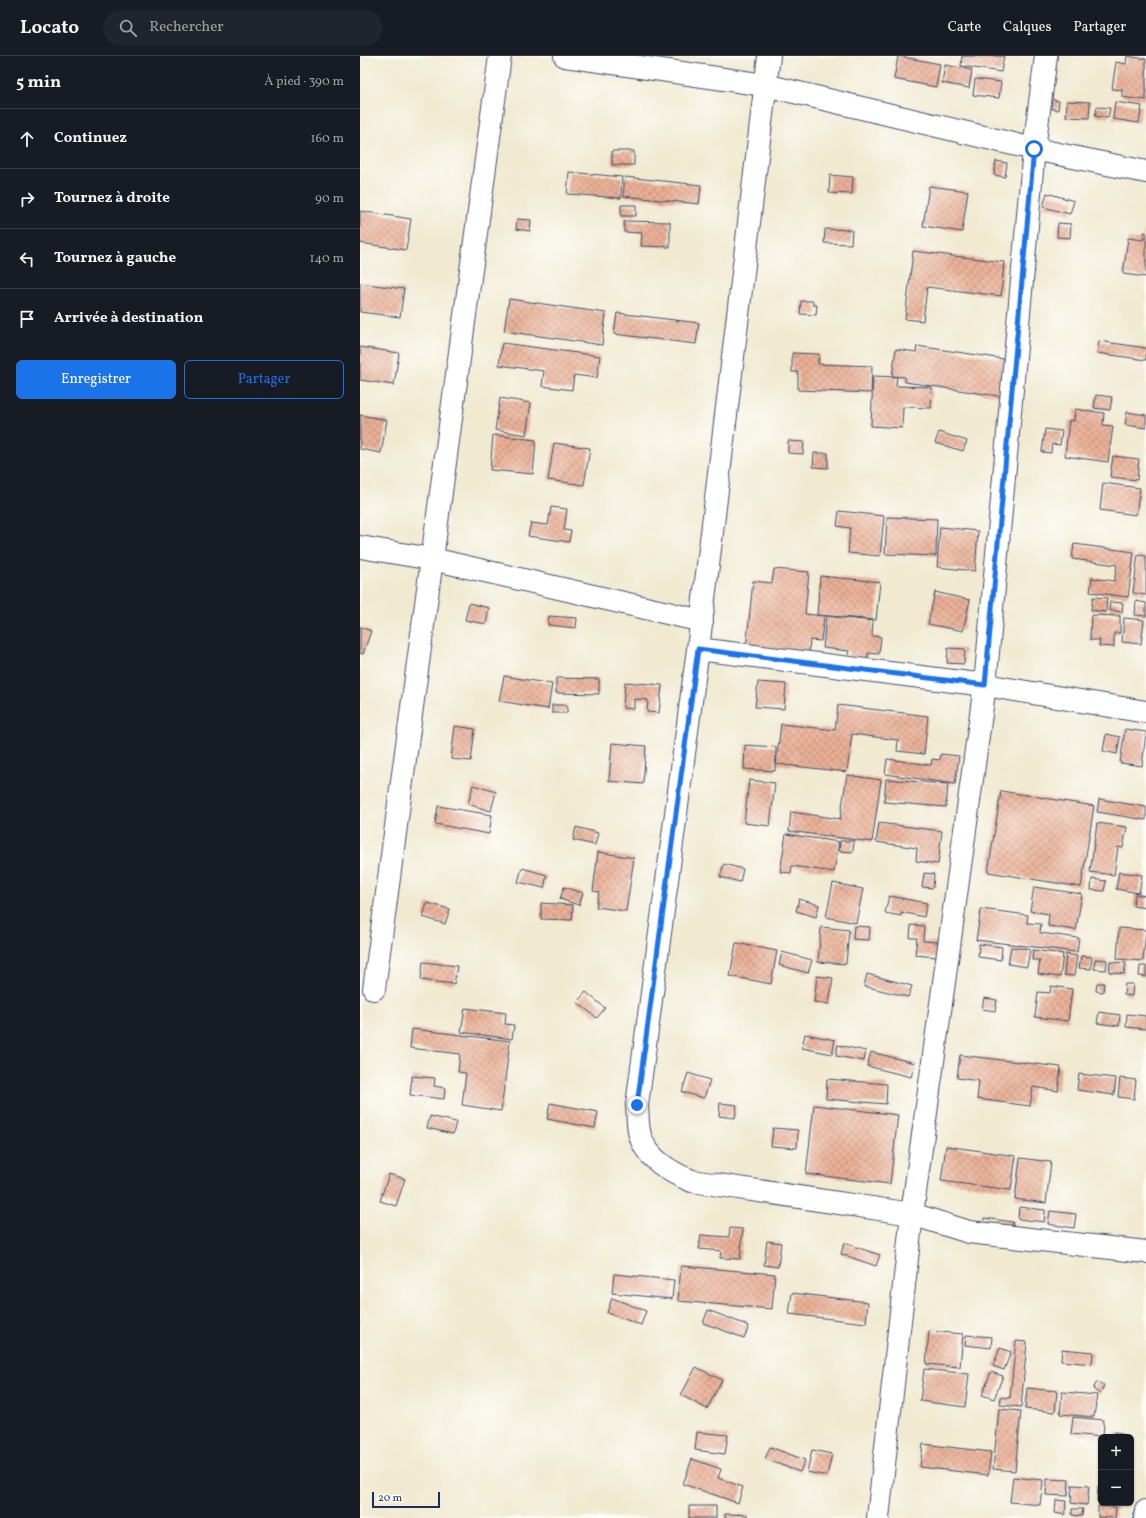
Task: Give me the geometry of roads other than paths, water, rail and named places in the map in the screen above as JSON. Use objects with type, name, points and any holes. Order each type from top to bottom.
[{"type":"street","points":[[374,989],[500,56]]},
{"type":"street","points":[[565,56],[765,85],[1034,149],[1146,172]]},
{"type":"street","points":[[769,56],[702,621],[637,1105],[640,1137],[649,1152],[659,1162],[676,1175],[692,1182],[912,1214],[969,1232],[1146,1252]]},
{"type":"street","points":[[878,1518],[912,1214],[985,685],[1034,149],[1046,56]]},
{"type":"street","points":[[360,547],[432,559],[702,621]]},
{"type":"street","points":[[698,649],[985,685],[1146,712]]},
{"type":"street","points":[[1145,1518],[1146,1511]]}]
